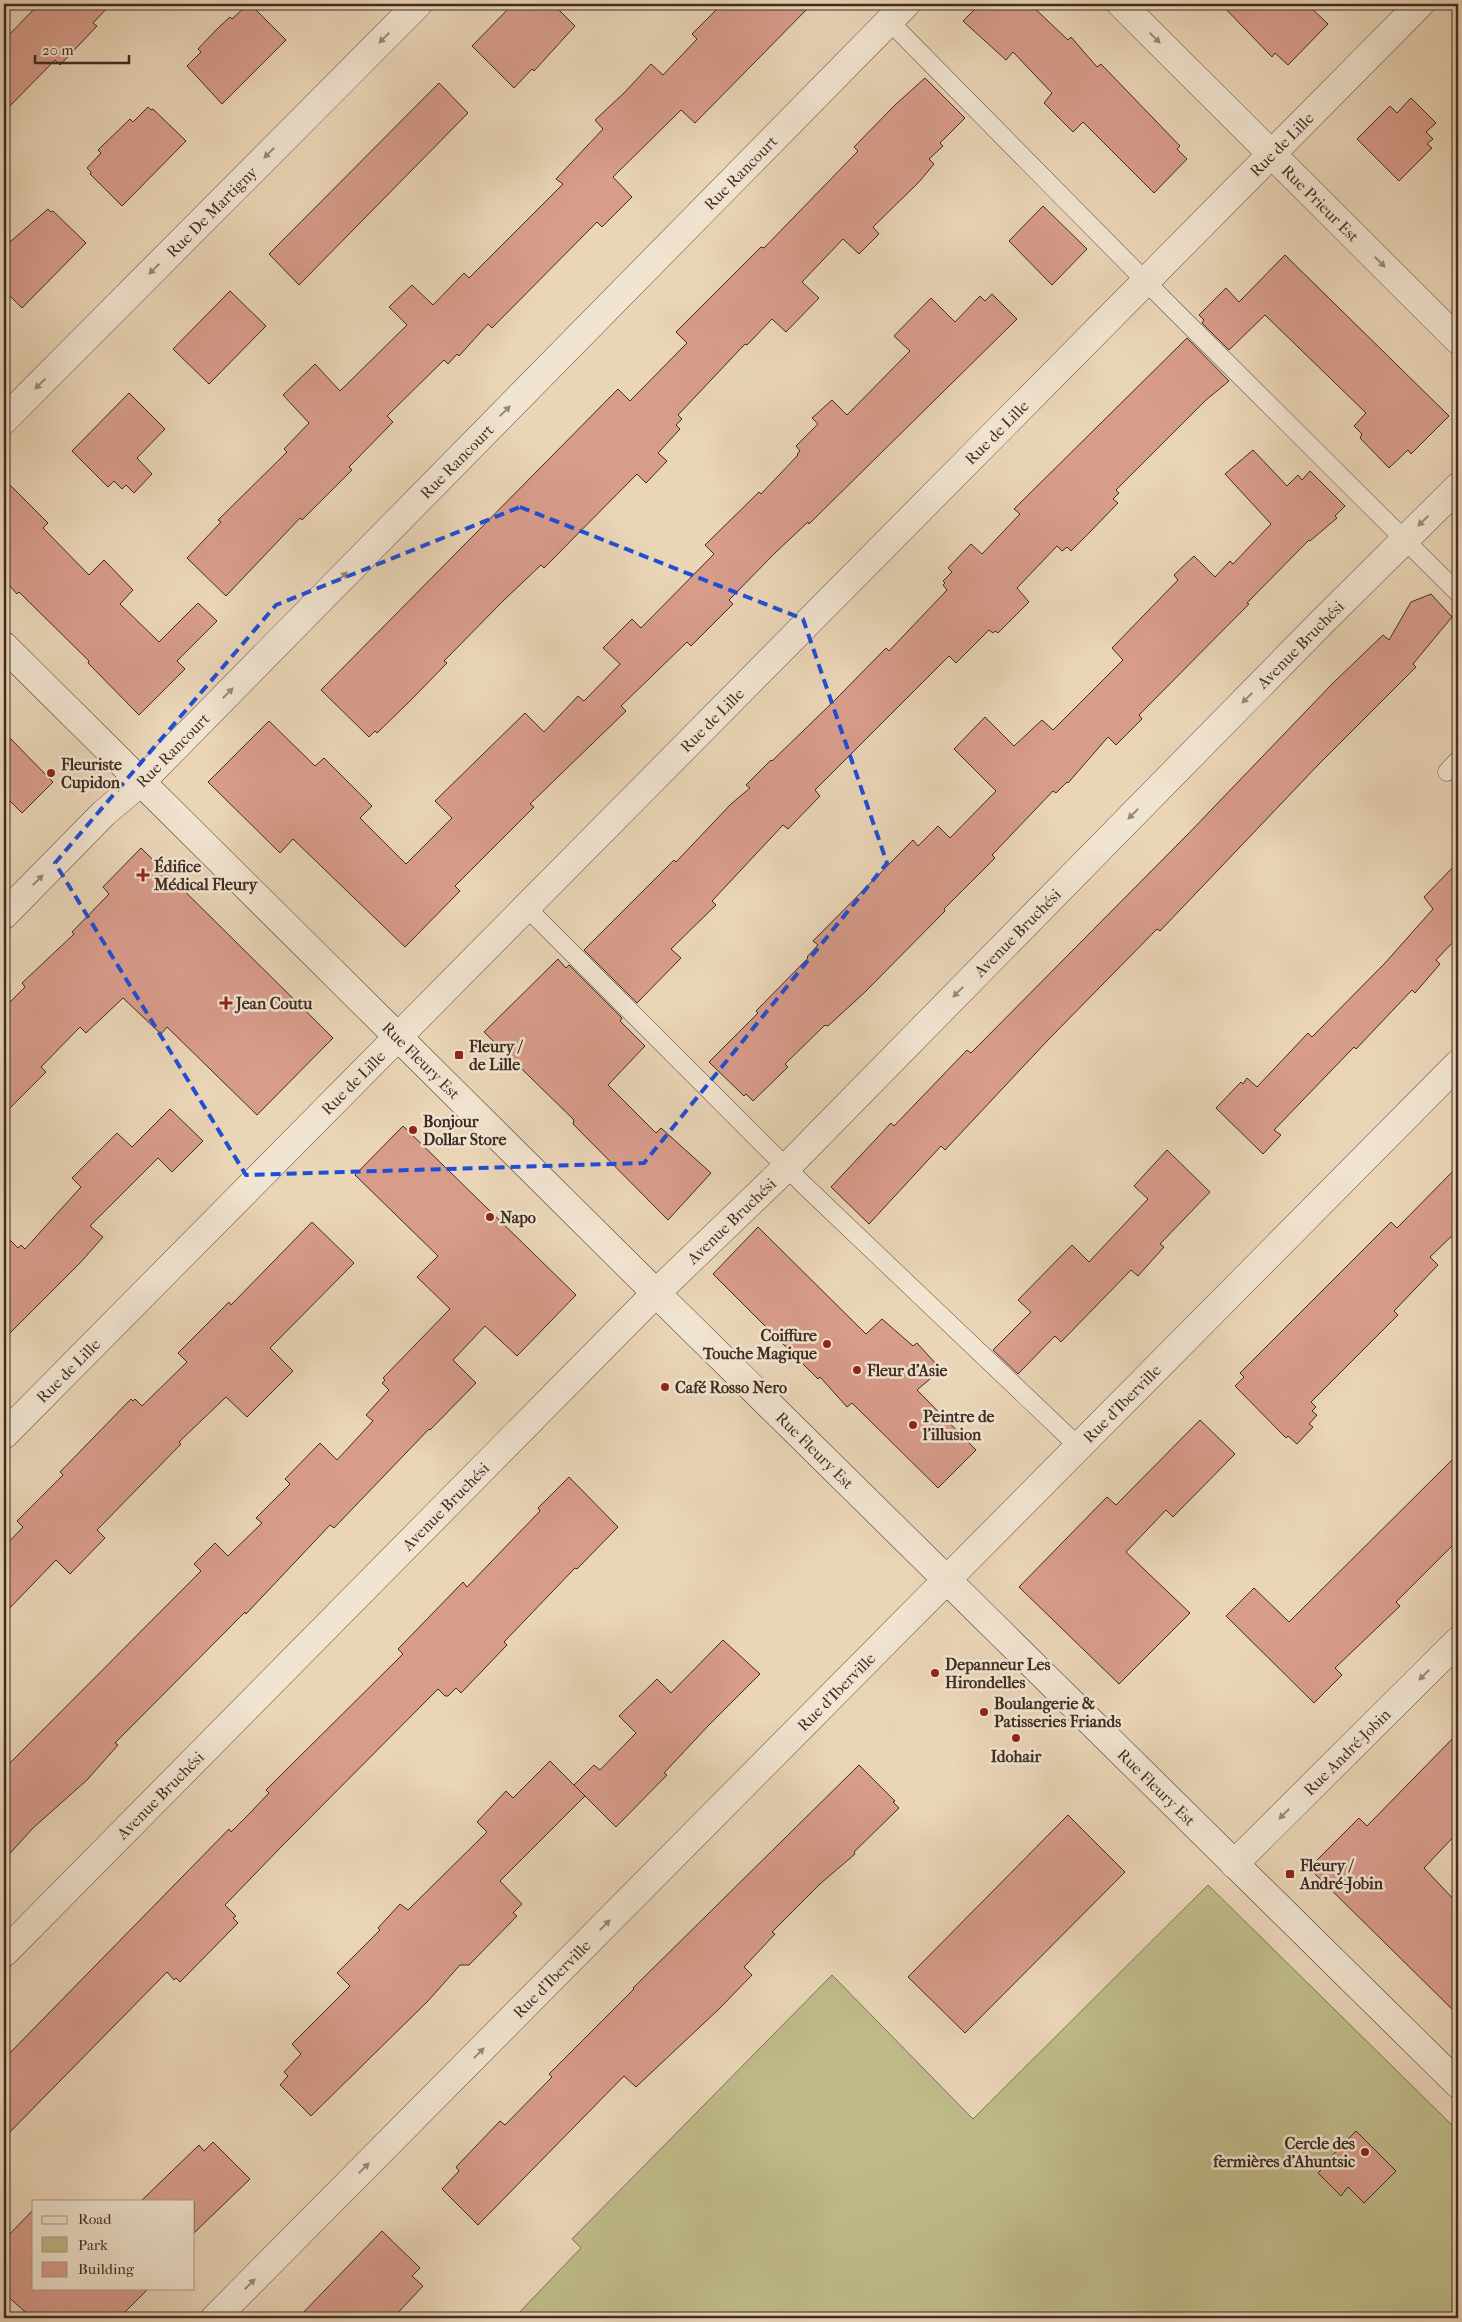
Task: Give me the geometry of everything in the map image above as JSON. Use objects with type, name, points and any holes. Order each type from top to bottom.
[{"type":"street","name":"Rue De Martigny","points":[[4,420],[418,4]]},
{"type":"street","name":"Rue Prieur Est","points":[[1121,4],[1458,340]]},
{"type":"street","name":"Rue de Lille","points":[[4,1435],[1420,4]]},
{"type":"street","name":"Rue Rancourt","points":[[4,915],[104,813],[141,782],[898,12]]},
{"type":"street","name":"Avenue Bruchési","points":[[4,1953],[656,1293],[786,1167],[1458,487]]},
{"type":"street","name":"Rue Fleury Est","points":[[4,646],[656,1293],[1458,2084]]},
{"type":"street","name":"Rue d'Iberville","points":[[215,2318],[1458,1064]]},
{"type":"street","name":"Rue André-Jobin","points":[[1234,1864],[1458,1641]]},
{"type":"lane","points":[[898,12],[1146,282],[1458,594]]},
{"type":"lane","points":[[526,907],[786,1167],[1079,1448]]},
{"type":"highlighted area","points":[[520,507],[803,619],[887,863],[644,1163],[246,1175],[55,863],[276,605]]},
{"type":"green space","points":[[1208,1885],[1458,2131],[1458,2318],[514,2318],[581,2248],[572,2239],[832,1975],[973,2119]]},
{"type":"building","points":[[39,4],[111,4],[93,23],[97,26],[60,65],[55,60],[4,112],[4,40]]},
{"type":"building","points":[[248,4],[286,40],[222,104],[187,66],[201,52],[198,49],[218,28],[230,17],[232,19]]},
{"type":"building","points":[[513,4],[553,4],[575,26],[534,71],[532,69],[514,88],[472,46]]},
{"type":"building","points":[[722,4],[812,4],[695,123],[681,110],[613,177],[632,197],[602,227],[597,222],[492,328],[488,324],[459,356],[457,354],[448,364],[444,360],[387,416],[393,422],[349,467],[352,470],[302,520],[300,518],[226,596],[187,558],[221,522],[218,520],[287,452],[284,449],[309,423],[283,395],[315,364],[340,391],[407,325],[389,307],[412,285],[433,305],[464,273],[469,278],[563,184],[556,179],[603,129],[595,120],[651,64],[663,75],[697,39],[692,34]]},
{"type":"building","points":[[980,4],[1030,4],[1068,40],[1071,37],[1097,67],[1101,64],[1180,146],[1177,149],[1187,159],[1154,193],[1083,122],[1073,132],[1044,103],[1052,93],[1013,52],[1006,60],[963,21]]},
{"type":"building","points":[[1221,4],[1307,4],[1328,24],[1288,65],[1275,53],[1272,57]]},
{"type":"building","points":[[925,78],[965,118],[940,143],[943,146],[929,159],[934,164],[919,182],[873,227],[879,234],[859,254],[843,239],[802,282],[819,298],[786,332],[772,319],[747,345],[745,344],[678,415],[682,419],[676,425],[680,429],[658,453],[667,461],[646,483],[637,474],[544,568],[541,565],[503,601],[444,661],[447,663],[410,701],[377,733],[375,731],[369,737],[321,690],[618,389],[630,401],[687,343],[676,332],[761,247],[764,248],[858,151],[854,147],[895,105]]},
{"type":"building","points":[[439,83],[468,113],[299,285],[269,254]]},
{"type":"building","points":[[1411,98],[1436,123],[1426,132],[1433,139],[1427,144],[1432,148],[1399,181],[1357,139],[1390,106],[1397,113]]},
{"type":"building","points":[[148,107],[151,110],[153,109],[186,141],[122,206],[90,174],[91,172],[87,168],[101,153],[98,150],[130,119],[133,122]]},
{"type":"building","points":[[1043,206],[1087,249],[1052,285],[1009,241]]},
{"type":"building","points":[[48,209],[51,212],[53,211],[86,243],[22,308],[4,290],[4,247]]},
{"type":"building","points":[[1285,255],[1449,416],[1411,454],[1408,450],[1389,468],[1360,438],[1362,434],[1354,426],[1366,413],[1265,315],[1229,350],[1202,323],[1204,320],[1199,315],[1226,288],[1239,302]]},
{"type":"building","points":[[230,291],[266,326],[209,384],[173,349]]},
{"type":"building","points":[[992,294],[1017,319],[809,524],[808,522],[775,553],[729,600],[733,604],[691,646],[687,642],[621,706],[626,711],[530,804],[534,807],[455,886],[460,891],[405,947],[293,839],[280,853],[208,782],[269,721],[315,766],[324,758],[372,806],[360,818],[406,864],[452,818],[435,801],[525,713],[544,732],[578,696],[584,701],[620,664],[603,648],[632,619],[641,628],[714,554],[705,545],[759,492],[761,494],[798,455],[800,451],[796,446],[818,424],[812,418],[832,400],[847,415],[910,351],[894,336],[931,298],[955,322],[980,296],[985,301]]},
{"type":"building","points":[[1187,338],[1229,381],[1206,400],[1116,490],[1119,493],[1113,499],[1118,503],[1071,551],[1067,547],[1062,551],[1057,546],[1017,588],[1029,602],[998,633],[995,631],[993,633],[989,630],[956,663],[949,656],[815,790],[820,796],[788,829],[783,825],[712,901],[716,905],[671,949],[681,958],[637,1003],[584,950],[674,860],[676,862],[731,804],[750,788],[746,785],[771,760],[836,699],[886,648],[889,651],[947,590],[943,585],[945,583],[943,581],[952,572],[948,568],[971,544],[982,554],[1020,514],[1014,509]]},
{"type":"building","points":[[129,393],[165,429],[137,458],[152,474],[134,493],[126,485],[122,489],[114,481],[108,487],[72,451]]},
{"type":"building","points":[[1253,450],[1287,486],[1298,475],[1302,480],[1310,471],[1345,506],[1335,516],[1337,518],[1309,540],[1247,603],[1249,604],[1139,715],[1142,719],[1116,745],[1108,737],[1068,783],[1056,793],[1053,791],[992,855],[995,858],[865,992],[828,1026],[825,1025],[785,1064],[788,1067],[753,1101],[746,1094],[744,1096],[709,1062],[758,1013],[756,1011],[808,958],[818,945],[813,941],[913,840],[918,846],[938,826],[950,838],[996,791],[954,749],[985,717],[1014,746],[1042,720],[1053,730],[1123,660],[1112,648],[1178,580],[1174,575],[1194,556],[1215,577],[1230,561],[1233,564],[1271,524],[1225,474]]},
{"type":"building","points":[[4,479],[48,523],[43,528],[89,575],[104,560],[133,590],[120,604],[159,642],[198,603],[217,621],[177,661],[185,669],[139,715],[88,663],[89,661],[19,592],[17,594],[4,579]]},
{"type":"building","points":[[1431,594],[1452,617],[1413,664],[1416,667],[1319,764],[1160,931],[1157,929],[1048,1040],[945,1150],[941,1146],[869,1224],[831,1187],[891,1123],[894,1126],[967,1050],[971,1053],[1190,832],[1333,683],[1383,635],[1389,640],[1411,602]]},
{"type":"building","points":[[4,732],[53,782],[22,813],[4,795]]},
{"type":"building","points":[[141,848],[333,1038],[257,1115],[167,1027],[161,1034],[123,998],[86,1033],[80,1027],[41,1067],[46,1072],[4,1114],[4,1008],[25,987],[22,983],[74,934],[72,932],[109,894],[103,887]]},
{"type":"building","points":[[1458,862],[1458,945],[1455,940],[1436,960],[1440,964],[1415,993],[1412,990],[1356,1049],[1354,1047],[1274,1130],[1281,1135],[1263,1154],[1216,1108],[1241,1082],[1243,1084],[1247,1078],[1257,1087],[1308,1033],[1312,1037],[1385,963],[1433,909],[1424,897]]},
{"type":"building","points":[[558,959],[566,968],[569,965],[622,1018],[620,1021],[645,1046],[608,1085],[656,1133],[661,1128],[711,1173],[668,1220],[573,1124],[574,1120],[484,1032]]},
{"type":"building","points":[[170,1109],[203,1141],[172,1172],[158,1158],[90,1226],[103,1237],[80,1263],[4,1339],[4,1234],[18,1248],[21,1245],[25,1249],[81,1187],[72,1178],[117,1133],[132,1147]]},
{"type":"building","points":[[403,1126],[576,1295],[517,1356],[485,1326],[453,1360],[476,1383],[334,1528],[330,1525],[246,1614],[245,1612],[115,1743],[118,1745],[87,1780],[33,1828],[4,1860],[4,1769],[201,1571],[194,1564],[215,1543],[228,1556],[262,1523],[256,1518],[290,1484],[285,1479],[320,1443],[337,1460],[373,1421],[366,1415],[389,1390],[382,1383],[385,1380],[383,1378],[450,1309],[417,1277],[438,1256],[355,1175]]},
{"type":"building","points":[[1167,1150],[1210,1192],[1160,1244],[1164,1247],[1138,1276],[1131,1270],[1061,1342],[1055,1336],[1018,1374],[993,1350],[1031,1312],[1018,1300],[1072,1245],[1089,1262],[1148,1199],[1134,1186]]},
{"type":"building","points":[[1458,1166],[1458,1230],[1430,1257],[1438,1265],[1394,1311],[1398,1315],[1311,1402],[1316,1407],[1312,1411],[1317,1415],[1309,1424],[1313,1427],[1297,1444],[1288,1436],[1286,1438],[1235,1386],[1244,1377],[1240,1373],[1391,1222],[1397,1228]]},
{"type":"building","points":[[312,1222],[354,1263],[270,1348],[293,1371],[247,1417],[226,1397],[179,1442],[181,1444],[97,1530],[105,1538],[70,1574],[56,1560],[4,1614],[4,1547],[23,1527],[17,1521],[63,1475],[60,1472],[131,1399],[133,1401],[135,1399],[142,1406],[187,1362],[178,1353],[229,1302],[231,1305]]},
{"type":"building","points":[[758,1227],[866,1334],[882,1319],[913,1346],[917,1343],[937,1365],[932,1369],[937,1373],[917,1390],[976,1450],[938,1488],[852,1403],[847,1407],[820,1377],[818,1379],[713,1274]]},
{"type":"building","points":[[1200,1420],[1235,1454],[1173,1517],[1166,1510],[1126,1552],[1190,1613],[1119,1684],[1019,1587],[1107,1497],[1116,1505]]},
{"type":"building","points":[[1458,1454],[1458,1540],[1396,1602],[1400,1606],[1335,1668],[1342,1675],[1314,1703],[1226,1616],[1254,1588],[1289,1622]]},
{"type":"building","points":[[569,1477],[618,1527],[577,1569],[575,1568],[504,1642],[507,1645],[461,1693],[456,1688],[448,1696],[445,1696],[438,1689],[225,1905],[236,1916],[233,1918],[238,1923],[180,1982],[176,1978],[174,1980],[167,1972],[4,2138],[4,2059],[229,1829],[231,1832],[249,1814],[269,1793],[266,1790],[403,1654],[398,1649],[463,1582],[467,1587],[540,1511],[538,1508]]},
{"type":"building","points":[[723,1640],[760,1674],[708,1726],[664,1773],[667,1775],[616,1827],[574,1785],[594,1765],[600,1770],[636,1733],[619,1716],[657,1679],[671,1693]]},
{"type":"building","points":[[1458,1733],[1458,1832],[1424,1868],[1458,1904],[1458,2015],[1309,1868],[1359,1818],[1367,1826]]},
{"type":"building","points":[[550,1761],[585,1796],[500,1881],[522,1904],[513,1913],[517,1916],[469,1965],[460,1965],[428,2001],[311,2116],[280,2085],[288,2076],[284,2072],[301,2054],[292,2044],[350,1986],[337,1973],[380,1930],[378,1928],[400,1904],[408,1910],[487,1832],[477,1822],[506,1791],[513,1798]]},
{"type":"building","points":[[859,1765],[895,1801],[893,1802],[899,1808],[854,1852],[855,1854],[820,1884],[772,1932],[775,1934],[744,1967],[752,1975],[719,2009],[636,2087],[624,2076],[478,2225],[442,2189],[459,2171],[456,2167],[500,2121],[505,2125],[552,2077],[549,2074],[633,1988]]},
{"type":"building","points":[[1068,1815],[1125,1872],[965,2033],[908,1977]]},
{"type":"building","points":[[1356,2131],[1396,2171],[1364,2203],[1348,2187],[1341,2196],[1318,2173],[1326,2165],[1324,2164]]},
{"type":"building","points":[[213,2142],[250,2179],[195,2232],[195,2200],[142,2200],[199,2145],[204,2151]]},
{"type":"building","points":[[32,2211],[32,2290],[147,2290],[119,2318],[32,2318],[4,2293],[4,2240]]},
{"type":"building","points":[[382,2231],[420,2268],[412,2276],[423,2286],[393,2318],[298,2318]]},
{"type":"place","name":"Fleuriste Cupidon","points":[[51,773]]},
{"type":"place","name":"Édifice Médical Fleury","points":[[143,875]]},
{"type":"place","name":"Jean Coutu","points":[[226,1003]]},
{"type":"place","name":"Fleury / de Lille","points":[[459,1055]]},
{"type":"place","name":"Bonjour Dollar Store","points":[[413,1130]]},
{"type":"place","name":"Napo","points":[[490,1217]]},
{"type":"place","name":"Coiffure Touche Magique","points":[[827,1344]]},
{"type":"place","name":"Fleur d'Asie","points":[[857,1370]]},
{"type":"place","name":"Café Rosso Nero","points":[[665,1387]]},
{"type":"place","name":"Peintre de l'illusion","points":[[913,1425]]},
{"type":"place","name":"Depanneur Les Hirondelles","points":[[935,1673]]},
{"type":"place","name":"Boulangerie & Patisseries Friands","points":[[984,1712]]},
{"type":"place","name":"Idohair","points":[[1016,1738]]},
{"type":"place","name":"Fleury / André-Jobin","points":[[1290,1874]]},
{"type":"place","name":"Cercle des fermières d'Ahuntsic","points":[[1365,2152]]}]
